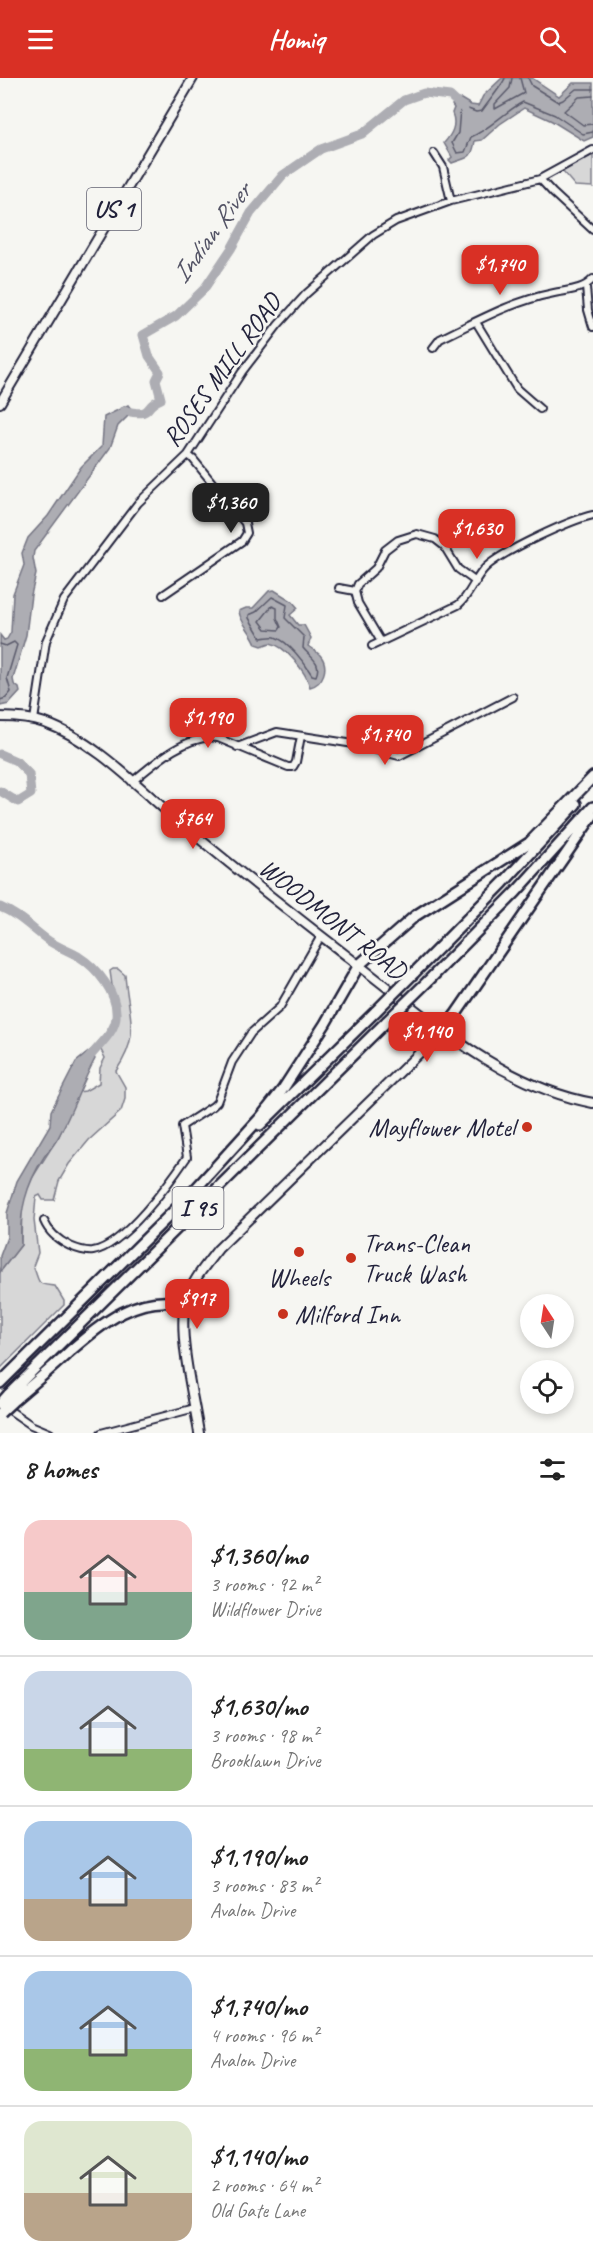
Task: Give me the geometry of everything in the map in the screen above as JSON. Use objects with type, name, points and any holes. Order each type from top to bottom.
[{"type":"highway","points":[[190,1195],[261,1117],[283,1089],[325,1024],[359,965],[415,916],[529,843],[593,777]]},
{"type":"highway","name":"I 95","points":[[0,1383],[516,870],[593,784]]},
{"type":"highway","name":"I 95","points":[[0,1403],[11,1398],[428,981],[522,885],[593,807]]},
{"type":"highway","points":[[442,1031],[593,815]]},
{"type":"highway","points":[[0,1413],[11,1398],[120,1312],[148,1303],[172,1301],[185,1304]]},
{"type":"main road","name":"US 1","points":[[0,403],[193,78]]},
{"type":"main road","points":[[0,717],[34,720]]},
{"type":"main road","name":"WOODMONT ROAD","points":[[34,720],[56,728],[80,741],[239,872],[442,1031],[488,1062],[524,1081],[593,1103]]},
{"type":"main road","points":[[199,1433],[184,1324],[185,1304],[194,1283],[218,1249],[442,1031]]},
{"type":"street","name":"ROSES MILL ROAD","points":[[34,720],[46,641],[64,600],[138,503],[188,455],[242,372],[282,320],[306,294],[380,231],[402,218],[452,201],[540,179],[593,150]]},
{"type":"street","points":[[434,153],[443,167],[452,201]]},
{"type":"street","points":[[540,179],[593,230]]},
{"type":"street","points":[[433,348],[440,339],[517,303],[586,287],[593,279]]},
{"type":"street","points":[[586,287],[588,310],[593,327]]},
{"type":"street","points":[[476,322],[517,389],[540,409]]},
{"type":"street","points":[[163,595],[242,541],[247,534],[245,523],[188,455]]},
{"type":"street","points":[[372,646],[380,640],[458,605],[483,571],[498,558],[578,519],[593,515]]},
{"type":"street","points":[[380,640],[358,603],[355,591],[358,584],[376,568],[389,546],[405,537],[417,534],[430,536],[440,542],[458,569],[476,582]]},
{"type":"street","points":[[339,588],[355,591]]},
{"type":"street","points":[[237,747],[277,732],[354,744],[399,756],[513,698]]},
{"type":"street","points":[[132,782],[156,761],[200,739],[218,738],[290,767],[296,762],[301,736]]},
{"type":"street","points":[[44,1221],[50,1232],[57,1238],[74,1248],[90,1251],[104,1246],[141,1217],[186,1157],[182,1126],[217,1102],[232,1062],[251,1034],[280,1007],[321,936]]},
{"type":"street","points":[[0,1403],[15,1416],[50,1433]]},
{"type":"street","points":[[101,1433],[195,1408]]},
{"type":"shaded area","points":[[593,154],[593,187],[575,186],[563,172],[565,168]]},
{"type":"shaded area","points":[[118,969],[125,975],[131,1024],[129,1046],[116,1071],[125,1087],[125,1099],[121,1111],[89,1140],[69,1164],[59,1181],[54,1200],[43,1200],[40,1195],[36,1197],[34,1220],[38,1253],[33,1266],[39,1282],[55,1286],[64,1305],[0,1369],[0,1272],[21,1245],[22,1204],[29,1183],[59,1136],[78,1092],[85,1091],[99,1083],[100,1068],[105,1058],[98,1044],[117,1021],[110,971]]},
{"type":"water","points":[[502,78],[532,78],[559,96],[573,83],[593,83],[593,137],[584,141],[552,121],[524,108],[500,124],[482,140],[475,141],[468,157],[452,163],[449,160],[452,157],[444,143],[454,125],[452,105],[461,99],[478,106],[483,96]]},
{"type":"water","points":[[128,405],[132,410],[131,413],[118,426],[110,448],[34,551],[36,574],[26,635],[13,679],[20,692],[9,704],[0,706],[0,635],[4,640],[11,632],[13,594],[24,565],[22,553],[28,538],[48,516],[81,467],[102,446],[104,417]]},
{"type":"water","points":[[274,590],[292,601],[298,608],[290,615],[298,625],[304,625],[311,638],[308,646],[323,660],[324,674],[315,685],[310,687],[300,667],[282,649],[270,643],[262,646],[256,644],[242,620],[239,611],[253,608],[269,591]]},
{"type":"water","points":[[91,1050],[95,1059],[69,1116],[28,1188],[21,1221],[21,1245],[0,1272],[0,1256],[7,1237],[7,1213],[17,1181],[50,1125],[51,1111],[76,1062]]},
{"type":"waterway","name":"Indian River","points":[[122,413],[125,411],[145,412],[161,399],[156,380],[160,372],[149,356],[143,335],[176,316],[204,289],[231,249],[251,213],[283,175],[321,149],[362,134],[404,100],[424,93],[450,96],[464,109]]},
{"type":"waterway","name":"Indian River","points":[[0,754],[16,761],[29,774],[31,794],[18,802],[0,791]]},
{"type":"waterway","name":"Indian River","points":[[0,907],[20,918],[49,941],[85,961],[99,974],[110,990],[116,1008],[115,1023],[86,1062]]},
{"type":"place","name":"Mayflower Motel","points":[[527,1127]]},
{"type":"place","name":"Wheels","points":[[299,1252]]},
{"type":"place","name":"Trans-Clean Truck Wash","points":[[351,1258]]},
{"type":"place","name":"Milford Inn","points":[[283,1314]]}]
